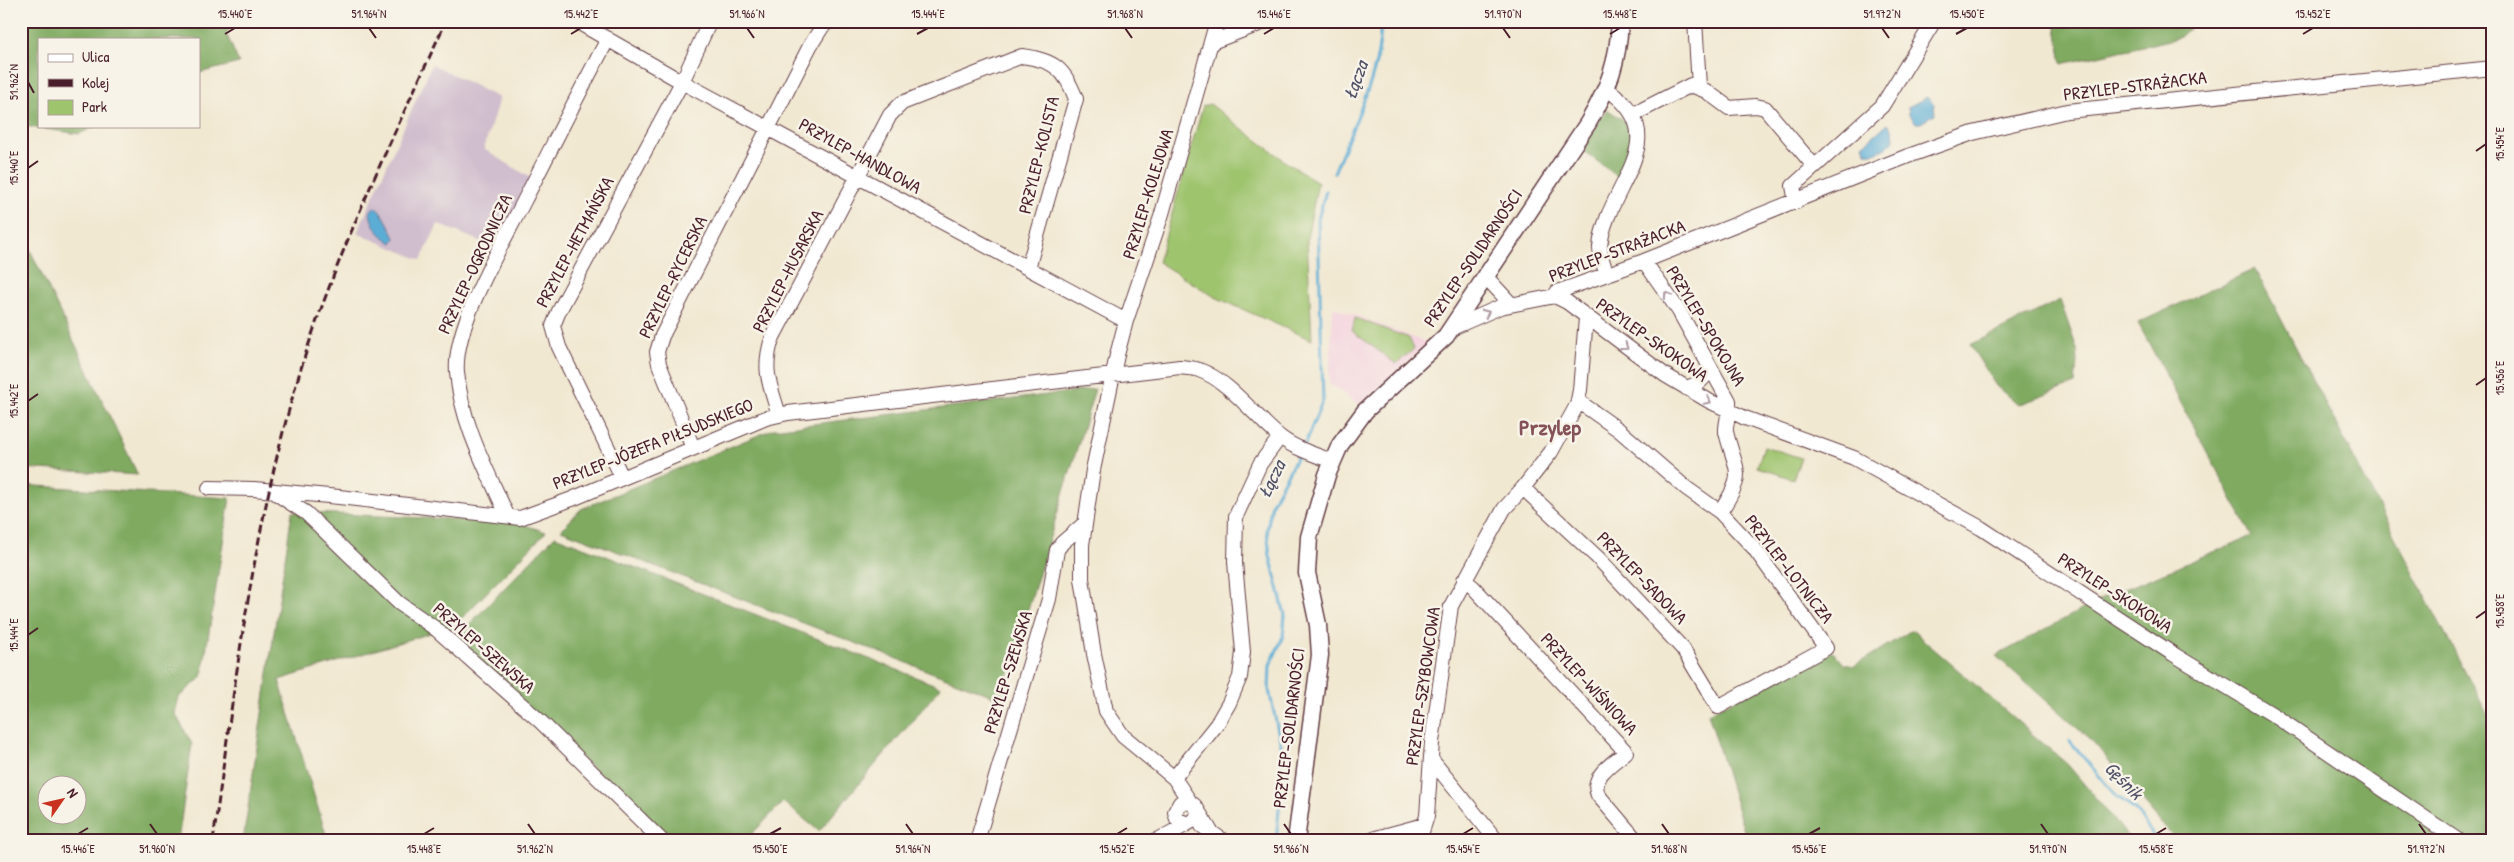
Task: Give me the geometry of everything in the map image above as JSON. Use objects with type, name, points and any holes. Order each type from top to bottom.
[{"type":"main road","name":"PRZYLEP-SOLIDARNOŚCI","points":[[1296,841],[1320,655],[1318,625],[1307,573],[1309,537],[1332,461],[1355,421],[1428,354],[1452,328],[1588,123],[1607,89],[1618,54],[1620,21]]},
{"type":"street","name":"PRZYLEP-HANDLOWA","points":[[576,21],[682,82],[769,127],[1126,321]]},
{"type":"street","points":[[682,82],[710,21]]},
{"type":"street","name":"PRZYLEP-RYCERSKA","points":[[693,448],[659,364],[657,352],[662,336],[810,46],[822,27],[830,21]]},
{"type":"street","name":"PRZYLEP-KOLEJOWA","points":[[1112,377],[1126,321],[1164,207],[1217,21]]},
{"type":"street","points":[[1212,42],[1267,21]]},
{"type":"street","points":[[1695,21],[1699,86]]},
{"type":"street","points":[[1796,202],[1793,186],[1882,106],[1934,21]]},
{"type":"street","name":"PRZYLEP-OGRODNICZA","points":[[506,515],[469,426],[457,373],[457,351],[464,326],[494,260],[608,39]]},
{"type":"street","name":"PRZYLEP-KOLISTA","points":[[859,176],[890,116],[902,102],[1022,56],[1040,58],[1058,66],[1070,81],[1076,99],[1028,268]]},
{"type":"street","name":"PRZYLEP-STRAŻACKA","points":[[1452,328],[1489,310],[1555,296],[1557,292],[1572,286],[1644,261],[1908,156],[1974,133],[2067,111],[2493,68]]},
{"type":"street","name":"PRZYLEP-HETMAŃSKA","points":[[622,477],[559,347],[553,326],[559,310],[682,82]]},
{"type":"street","points":[[1634,114],[1685,86],[1699,86],[1728,108],[1756,106],[1765,108],[1814,166]]},
{"type":"street","points":[[1606,273],[1601,256],[1601,241],[1614,205],[1632,165],[1639,141],[1639,128],[1634,114],[1607,89]]},
{"type":"street","name":"PRZYLEP-HUSARSKA","points":[[780,415],[766,375],[767,356],[772,339],[859,176]]},
{"type":"street","name":"PRZYLEP-SPOKOJNA","points":[[1644,261],[1679,312],[1729,401],[1730,412]]},
{"type":"street","points":[[1486,277],[1511,304]]},
{"type":"street","name":"PRZYLEP-SZYBOWCOWA","points":[[1419,841],[1427,816],[1431,759],[1449,615],[1456,593],[1504,509],[1551,452],[1578,401],[1581,313],[1572,286]]},
{"type":"street","name":"PRZYLEP-SKOKOWA","points":[[1555,296],[1686,388],[1730,412],[1854,458],[1981,528],[2173,654],[2275,716],[2459,841]]},
{"type":"street","name":"PRZYLEP-JÓZEFA PIŁSUDSKIEGO","points":[[209,488],[274,492],[506,515],[520,518],[572,499],[766,418],[1103,376],[1112,377],[1161,368],[1180,367],[1199,370],[1232,392],[1280,437],[1311,454],[1332,461]]},
{"type":"street","points":[[1686,388],[1698,384],[1704,379],[1710,367]]},
{"type":"street","points":[[1112,377],[1082,545],[1082,579],[1100,689],[1106,711],[1123,736],[1178,783],[1187,813],[1224,841]]},
{"type":"street","name":"PRZYLEP-LOTNICZA","points":[[1578,401],[1619,430],[1686,488],[1720,512],[1754,548],[1826,648],[1718,707]]},
{"type":"street","points":[[1720,512],[1733,493],[1738,476],[1736,458],[1725,429],[1730,412]]},
{"type":"street","points":[[1178,783],[1217,724],[1240,678],[1243,652],[1235,562],[1236,516],[1260,464],[1280,437]]},
{"type":"street","name":"PRZYLEP-SADOWA","points":[[1523,488],[1598,558],[1683,649],[1718,707]]},
{"type":"street","name":"PRZYLEP-SZEWSKA","points":[[274,492],[306,513],[400,603],[436,629],[540,721],[662,841]]},
{"type":"street","name":"PRZYLEP-SZEWSKA","points":[[977,841],[1049,599],[1057,550],[1062,543],[1085,523]]},
{"type":"street","name":"PRZYLEP-WIŚNIOWA","points":[[1464,580],[1474,586],[1626,752],[1597,778],[1595,787],[1598,795],[1636,841]]},
{"type":"street","points":[[1431,759],[1497,841]]},
{"type":"street","points":[[1158,839],[1187,813]]},
{"type":"street","points":[[1365,841],[1424,825]]},
{"type":"shaded area","points":[[432,64],[499,98],[484,149],[531,178],[499,249],[438,224],[421,260],[357,233]]},
{"type":"shaded area","points":[[1333,307],[1428,343],[1360,405],[1329,383]]},
{"type":"green space","points":[[21,21],[240,21],[226,33],[239,63],[200,73],[200,38],[38,38],[38,128],[25,126],[21,120]]},
{"type":"green space","points":[[2055,21],[2197,21],[2179,38],[2062,64]]},
{"type":"green space","points":[[1210,104],[1286,162],[1318,182],[1307,238],[1312,340],[1215,297],[1158,262],[1203,106]]},
{"type":"green space","points":[[1607,109],[1624,121],[1630,135],[1630,150],[1622,180],[1581,149]]},
{"type":"green space","points":[[38,128],[92,128],[79,134]]},
{"type":"green space","points":[[21,231],[138,475],[21,468]]},
{"type":"green space","points":[[2255,269],[2493,725],[2493,841],[2177,841],[2094,743],[1996,656],[2101,599],[2252,536],[2138,323]]},
{"type":"green space","points":[[2060,300],[2078,352],[2075,384],[2018,405],[1996,386],[1970,345]]},
{"type":"green space","points":[[1355,318],[1409,338],[1414,349],[1396,364],[1352,331]]},
{"type":"green space","points":[[1095,389],[1001,699],[561,530],[581,509],[773,429]]},
{"type":"green space","points":[[1764,446],[1801,458],[1793,479],[1757,467]]},
{"type":"green space","points":[[21,485],[230,498],[202,677],[179,697],[175,713],[192,744],[178,841],[21,841]]},
{"type":"green space","points":[[292,512],[516,522],[546,532],[448,632],[443,629],[279,680],[328,841],[243,841]]},
{"type":"green space","points":[[555,536],[941,687],[819,831],[783,802],[745,841],[670,841],[455,639]]},
{"type":"green space","points":[[1912,630],[2068,765],[2132,841],[1747,841],[1708,713],[1833,651],[1844,664],[1854,666]]},
{"type":"water","points":[[1927,97],[1934,104],[1935,114],[1921,123],[1916,123],[1909,114],[1908,107]]},
{"type":"water","points":[[1888,123],[1893,130],[1894,140],[1881,150],[1866,153],[1863,145]]},
{"type":"water","points":[[374,207],[381,213],[389,225],[395,238],[392,243],[380,234],[374,226],[370,212]]},
{"type":"waterway","name":"Łącza","points":[[1334,173],[1372,78],[1380,39],[1380,21]]},
{"type":"waterway","name":"Łącza","points":[[1304,446],[1323,400],[1318,219],[1326,191]]},
{"type":"waterway","name":"Łącza","points":[[1276,841],[1282,779],[1281,745],[1269,690],[1270,665],[1283,637],[1285,615],[1270,556],[1267,530],[1272,503],[1299,453]]},
{"type":"waterway","name":"Gęśnik","points":[[2070,741],[2116,796],[2134,808],[2157,841]]},
{"type":"railway","points":[[213,841],[257,548],[283,432],[299,375],[330,285],[348,240],[446,21]]},
{"type":"district","name":"Przylep","points":[[1550,427]]}]
